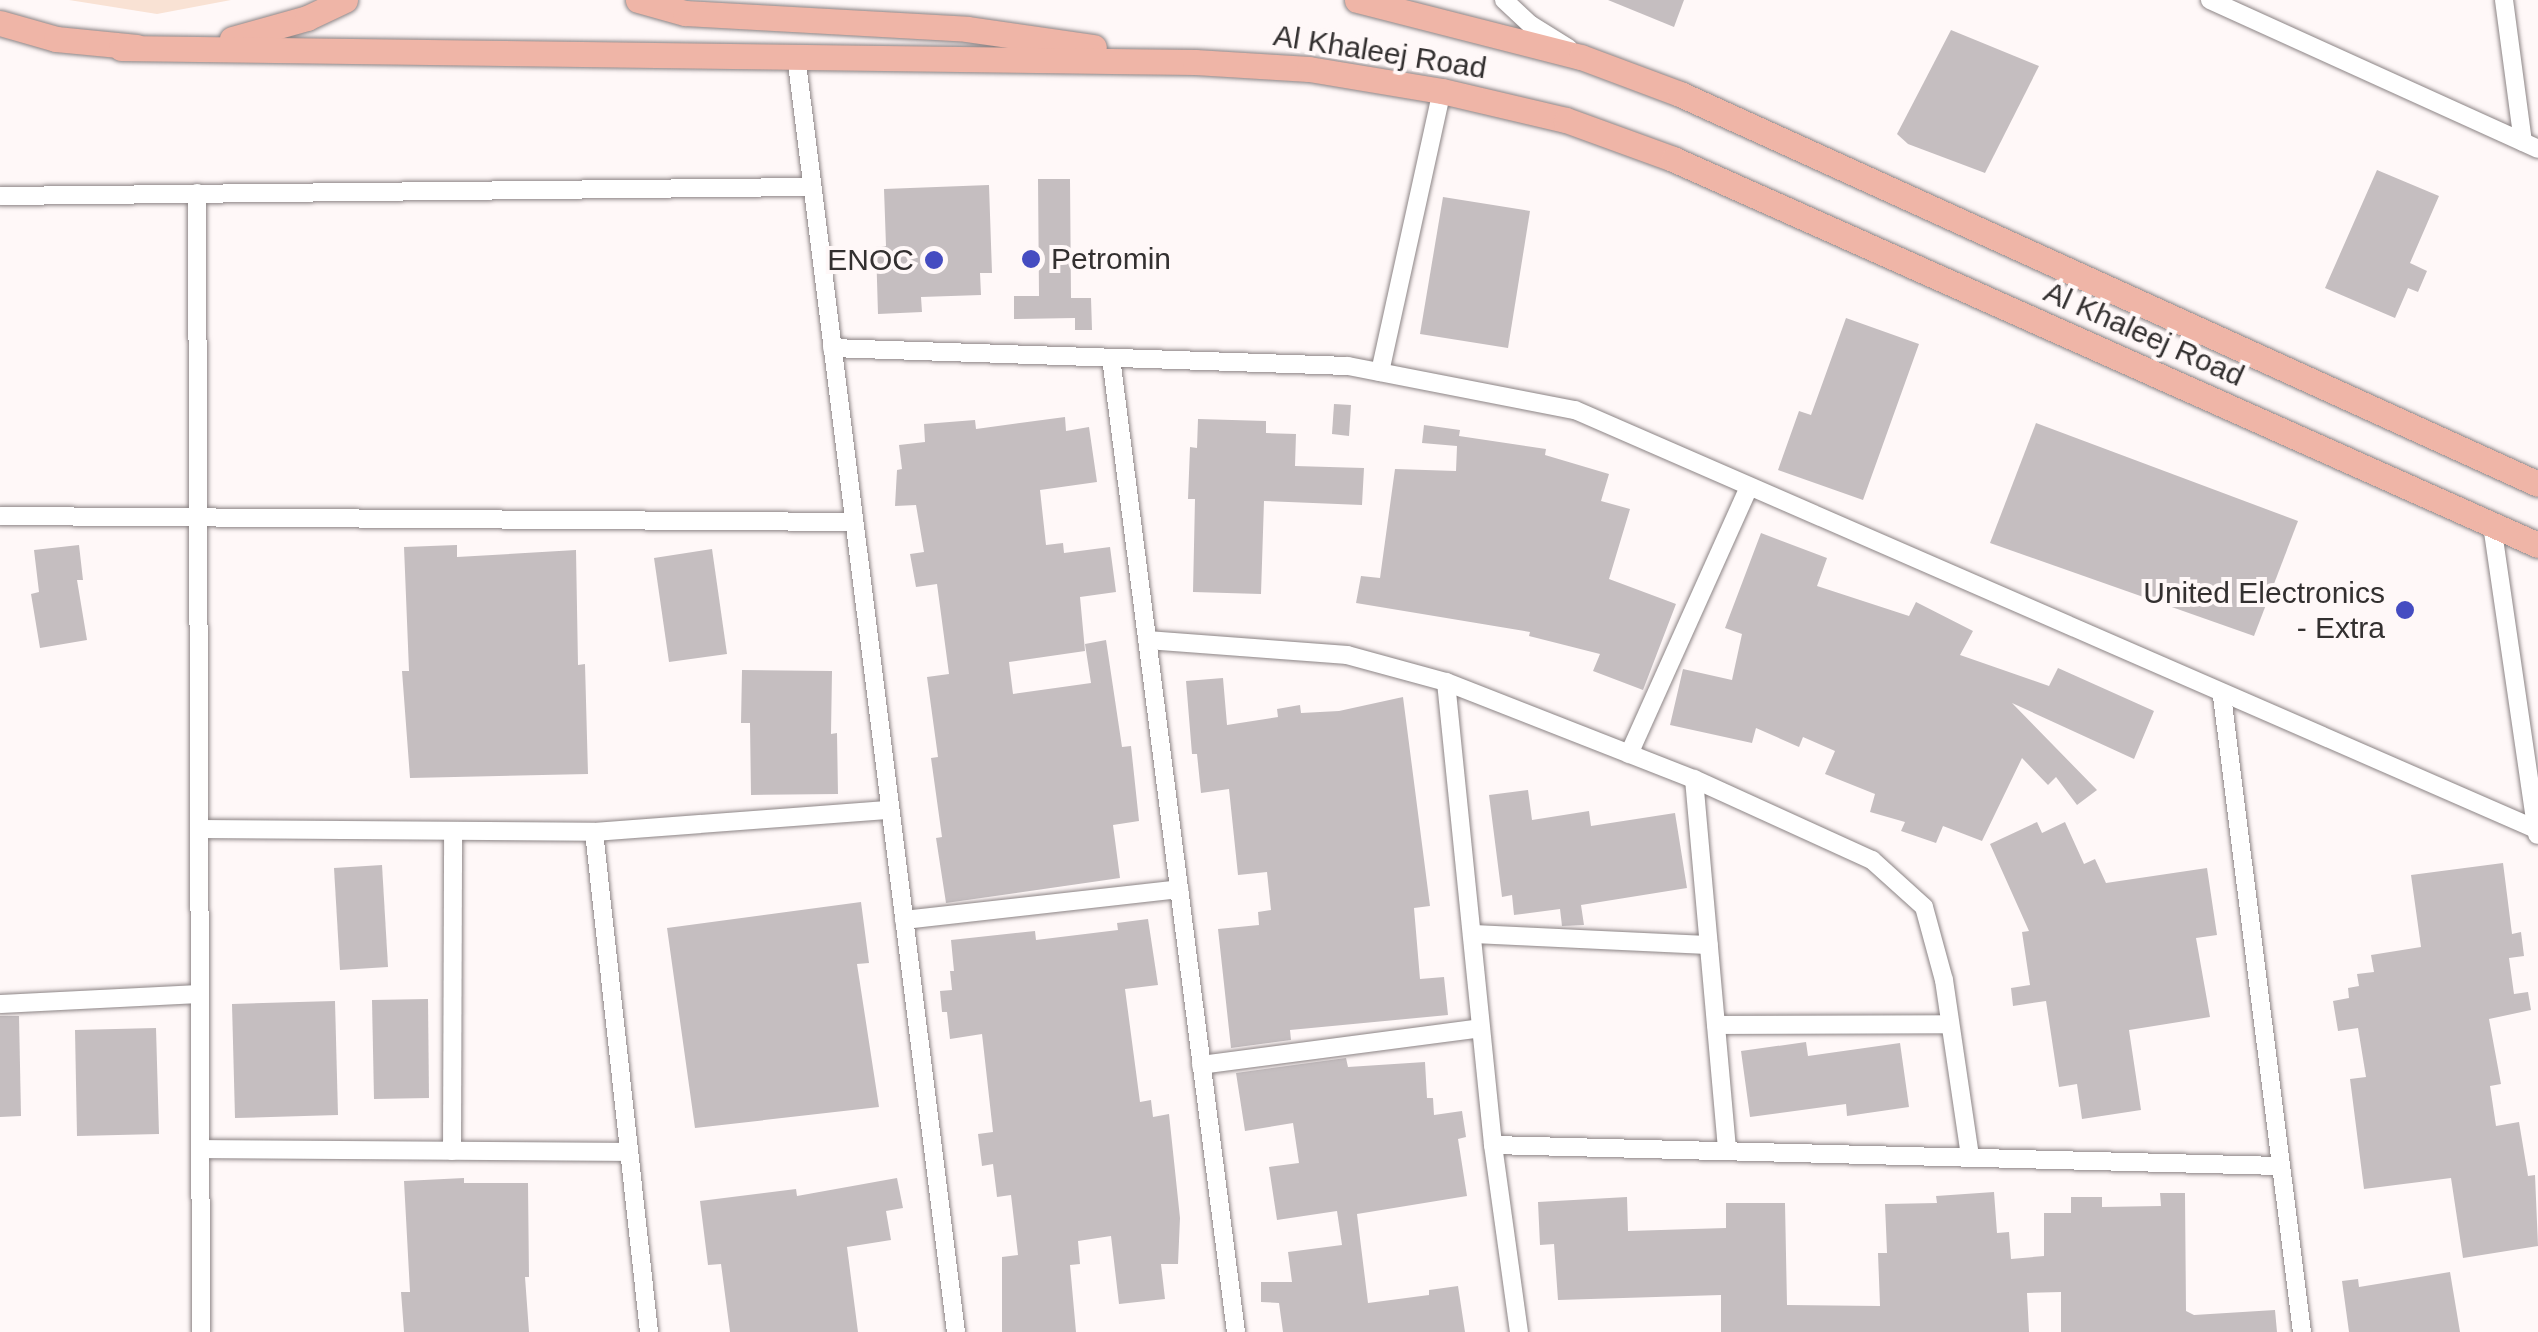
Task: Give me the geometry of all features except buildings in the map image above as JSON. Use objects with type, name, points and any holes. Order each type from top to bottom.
[{"type":"main road","points":[[0,23],[56,40],[121,48],[241,38],[306,18],[346,0]]},
{"type":"main road","points":[[638,0],[685,13],[968,29],[1195,62]]},
{"type":"main road","name":"Al Khaleej Road","points":[[1356,0],[1580,57],[1680,94],[2538,484]]},
{"type":"main road","name":"Al Khaleej Road","points":[[121,48],[1195,62],[1309,69],[1442,91],[1566,120],[1673,159],[2538,545]]},
{"type":"street","points":[[1504,0],[1531,25],[1580,57]]},
{"type":"street","points":[[2210,0],[2531,145]]},
{"type":"street","points":[[2504,0],[2531,145]]},
{"type":"street","points":[[796,55],[956,1332]]},
{"type":"street","points":[[1380,372],[1442,91]]},
{"type":"street","points":[[0,196],[812,187]]},
{"type":"street","points":[[197,193],[202,1332]]},
{"type":"street","points":[[832,348],[1348,366],[1575,410],[2537,835]]},
{"type":"street","points":[[1111,358],[1236,1332]]},
{"type":"street","points":[[1629,754],[1749,487]]},
{"type":"street","points":[[0,516],[854,522]]},
{"type":"street","points":[[2492,525],[2537,835]]},
{"type":"street","points":[[1147,640],[1347,655],[1446,682],[1694,779],[1872,860],[1924,907],[1950,1024],[1970,1157]]},
{"type":"street","points":[[1446,682],[1493,1145],[1519,1332]]},
{"type":"street","points":[[2222,696],[2302,1332]]},
{"type":"street","points":[[1694,779],[1727,1151]]},
{"type":"street","points":[[200,830],[594,832],[890,810]]},
{"type":"street","points":[[452,1151],[453,831]]},
{"type":"street","points":[[594,832],[649,1332]]},
{"type":"street","points":[[904,920],[1179,888]]},
{"type":"street","points":[[1472,934],[1709,946]]},
{"type":"street","points":[[0,1004],[200,994]]},
{"type":"street","points":[[1716,1026],[1950,1024]]},
{"type":"street","points":[[1201,1065],[1481,1028]]},
{"type":"street","points":[[1493,1145],[2281,1166]]},
{"type":"street","points":[[201,1148],[630,1152]]},
{"type":"shaded area","points":[[69,0],[231,0],[157,14]]},
{"type":"place","name":"Petromin","points":[[1031,259]]},
{"type":"place","name":"ENOC","points":[[934,260]]},
{"type":"place","name":"United Electronics - Extra","points":[[2405,610]]}]
